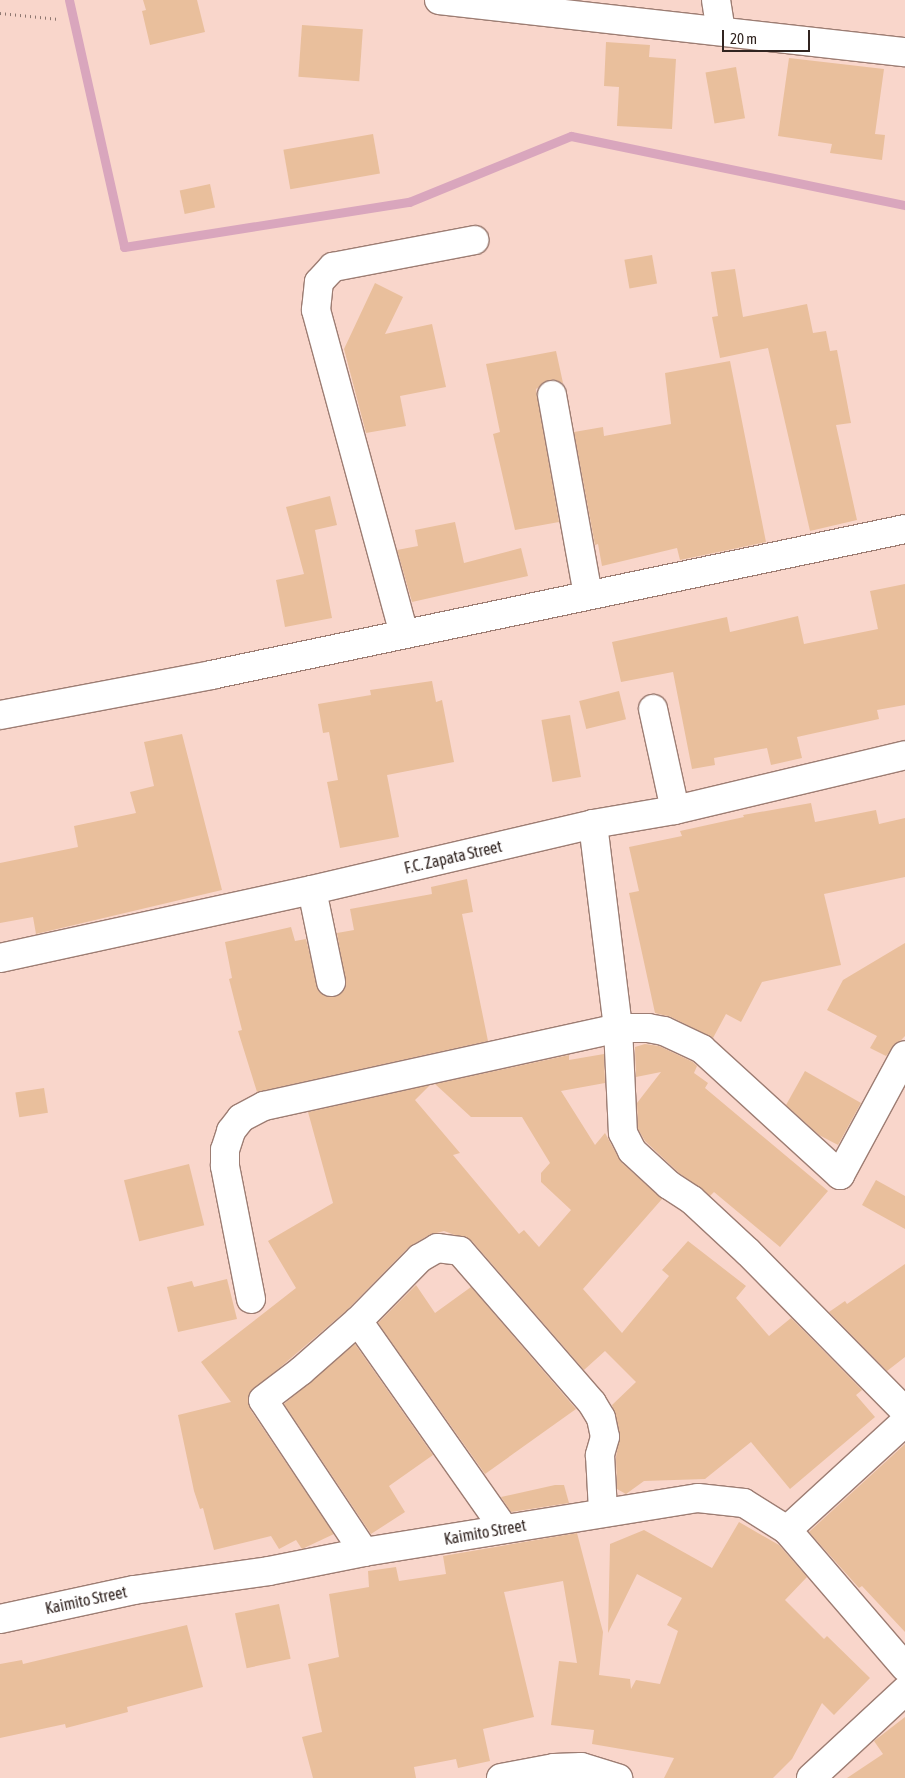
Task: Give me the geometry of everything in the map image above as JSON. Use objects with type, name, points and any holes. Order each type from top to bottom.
[{"type":"street","points":[[439,0],[499,3],[905,52]]},
{"type":"street","points":[[716,0],[721,30]]},
{"type":"street","points":[[404,634],[316,310],[319,282],[333,267],[474,240]]},
{"type":"street","points":[[552,395],[588,596]]},
{"type":"street","points":[[0,715],[211,675],[905,529]]},
{"type":"street","points":[[654,709],[675,810]]},
{"type":"street","name":"F.C. Zapata Street","points":[[0,958],[312,890],[592,824],[675,810],[905,755]]},
{"type":"street","points":[[592,824],[618,1028],[623,1133],[632,1151],[669,1186],[692,1200],[748,1252],[905,1411]]},
{"type":"street","points":[[312,890],[331,982]]},
{"type":"street","points":[[250,1299],[225,1166],[225,1150],[231,1131],[241,1118],[264,1106],[618,1028],[648,1028],[664,1032],[702,1049],[840,1175],[905,1054]]},
{"type":"street","points":[[364,1552],[263,1400],[358,1321],[420,1258],[437,1248],[460,1250],[592,1403],[601,1418],[605,1437],[600,1455],[603,1512]]},
{"type":"street","points":[[358,1321],[504,1529]]},
{"type":"street","points":[[786,1530],[905,1422]]},
{"type":"street","name":"Kaimito Street","points":[[0,1619],[134,1590],[269,1571],[364,1552],[603,1512],[707,1499],[744,1503],[786,1530],[905,1667]]},
{"type":"street","points":[[811,1778],[905,1691]]},
{"type":"street","points":[[501,1778],[554,1768],[581,1767],[618,1778]]},
{"type":"path","points":[[0,13],[59,19]]},
{"type":"building","points":[[143,0],[197,0],[205,32],[150,45],[142,11],[146,10]]},
{"type":"building","points":[[302,25],[363,29],[359,81],[298,77]]},
{"type":"building","points":[[606,42],[650,45],[649,57],[676,59],[672,129],[617,126],[619,87],[604,86]]},
{"type":"building","points":[[789,58],[884,69],[875,134],[885,135],[882,160],[830,153],[832,144],[778,136]]},
{"type":"building","points":[[736,67],[745,118],[715,124],[705,72]]},
{"type":"building","points":[[373,134],[380,173],[290,189],[283,150]]},
{"type":"building","points":[[210,184],[215,207],[185,214],[180,190]]},
{"type":"building","points":[[652,255],[657,284],[629,288],[624,260]]},
{"type":"building","points":[[735,269],[743,317],[807,304],[813,333],[826,331],[830,351],[837,350],[851,423],[836,425],[857,520],[810,531],[768,348],[720,358],[712,317],[718,316],[711,272]]},
{"type":"building","points":[[375,283],[403,297],[385,334],[432,324],[446,387],[400,396],[406,426],[366,433],[344,349]]},
{"type":"building","points":[[556,351],[563,383],[549,380],[536,389],[559,522],[515,530],[493,434],[500,432],[486,364]]},
{"type":"building","points":[[730,361],[766,542],[680,560],[677,548],[602,566],[598,544],[595,545],[574,432],[603,427],[604,436],[671,424],[665,373]]},
{"type":"building","points":[[330,496],[337,525],[315,530],[332,618],[285,627],[276,580],[304,574],[286,507]]},
{"type":"building","points":[[455,522],[464,563],[521,548],[528,576],[412,602],[397,550],[418,546],[415,530]]},
{"type":"building","points":[[905,584],[905,705],[877,710],[879,719],[797,737],[802,758],[771,765],[767,748],[714,758],[715,765],[692,769],[673,672],[621,682],[612,642],[727,617],[730,632],[798,616],[804,644],[878,629],[870,591]]},
{"type":"building","points":[[432,681],[436,702],[442,700],[454,762],[387,775],[399,837],[340,848],[327,782],[338,780],[329,732],[323,733],[318,704],[371,695],[370,690]]},
{"type":"building","points":[[619,691],[626,719],[586,729],[579,701]]},
{"type":"building","points":[[570,715],[581,777],[552,782],[541,720]]},
{"type":"building","points":[[182,734],[222,890],[36,934],[33,917],[0,923],[0,863],[78,847],[74,826],[136,813],[130,792],[154,786],[144,742]]},
{"type":"building","points":[[811,803],[815,822],[876,810],[879,824],[905,818],[905,877],[824,894],[841,965],[762,982],[741,1022],[726,1014],[713,1038],[671,1017],[655,1013],[629,893],[639,891],[629,847],[682,836],[680,831],[744,817],[743,815]]},
{"type":"building","points":[[467,879],[473,912],[462,914],[488,1041],[257,1092],[238,1031],[242,1030],[229,979],[232,978],[225,942],[291,927],[295,941],[306,939],[319,992],[335,997],[346,986],[337,933],[354,930],[350,909],[432,894],[431,887]]},
{"type":"building","points":[[905,943],[905,1036],[886,1056],[870,1048],[877,1036],[827,1010],[843,980]]},
{"type":"building","points":[[645,1044],[659,1046],[693,1062],[697,1066],[694,1073],[708,1083],[705,1088],[828,1191],[780,1247],[714,1192],[710,1196],[679,1173],[645,1141],[638,1129],[637,1103],[661,1072],[636,1077],[635,1047]]},
{"type":"building","points":[[604,1054],[605,1083],[561,1091],[595,1145],[605,1133],[621,1162],[662,1199],[583,1289],[622,1333],[669,1276],[662,1270],[688,1241],[746,1286],[736,1298],[769,1336],[791,1318],[862,1390],[856,1395],[875,1417],[790,1489],[751,1442],[705,1479],[644,1481],[626,1494],[617,1489],[616,1457],[620,1434],[612,1405],[636,1382],[605,1351],[584,1370],[472,1241],[444,1231],[429,1235],[409,1247],[347,1310],[249,1394],[250,1409],[334,1534],[302,1549],[296,1540],[279,1549],[271,1536],[214,1550],[203,1508],[200,1509],[194,1491],[178,1415],[231,1402],[201,1362],[296,1288],[268,1241],[333,1203],[308,1112],[430,1085],[415,1100],[460,1153],[453,1155],[519,1234],[524,1230],[539,1247],[571,1210],[541,1182],[541,1173],[550,1163],[522,1117],[471,1117],[435,1084],[569,1055],[569,1060]]},
{"type":"building","points":[[805,1071],[861,1103],[838,1145],[819,1135],[786,1105]]},
{"type":"building","points":[[44,1088],[48,1113],[19,1117],[15,1093]]},
{"type":"building","points":[[189,1164],[204,1225],[139,1241],[124,1180]]},
{"type":"building","points":[[876,1180],[905,1196],[905,1229],[862,1205]]},
{"type":"building","points":[[905,1264],[905,1357],[887,1371],[829,1312],[845,1301],[847,1304]]},
{"type":"building","points":[[227,1279],[237,1319],[178,1332],[167,1287],[192,1281],[194,1287]]},
{"type":"building","points":[[416,1285],[435,1313],[471,1287],[576,1409],[485,1474],[378,1323]]},
{"type":"building","points":[[355,1344],[433,1455],[389,1486],[405,1512],[371,1534],[284,1404]]},
{"type":"building","points":[[905,1444],[905,1632],[862,1586],[859,1588],[809,1532]]},
{"type":"building","points":[[555,1485],[564,1485],[569,1503],[511,1512],[501,1497]]},
{"type":"building","points":[[739,1522],[779,1545],[807,1577],[785,1600],[824,1639],[827,1636],[870,1678],[834,1715],[822,1703],[792,1759],[773,1778],[664,1778],[674,1758],[592,1744],[594,1730],[551,1725],[559,1661],[577,1663],[563,1581],[504,1592],[534,1717],[483,1729],[490,1761],[458,1768],[456,1759],[414,1767],[416,1778],[313,1778],[302,1737],[322,1732],[308,1664],[339,1657],[329,1594],[369,1587],[368,1571],[396,1567],[399,1581],[446,1574],[443,1556],[577,1533],[603,1632],[599,1675],[630,1679],[631,1689],[636,1680],[660,1684],[678,1631],[667,1625],[682,1598],[637,1574],[608,1633],[610,1544],[644,1530],[712,1568]]},
{"type":"building","points":[[279,1604],[291,1659],[247,1668],[235,1613]]},
{"type":"building","points":[[187,1625],[203,1687],[127,1707],[128,1712],[66,1728],[65,1724],[0,1738],[0,1664],[22,1660],[23,1664]]},
{"type":"building","points":[[905,1717],[905,1778],[847,1778],[883,1754],[874,1741]]},
{"type":"waterway","points":[[69,0],[124,247],[409,202],[571,136],[905,205]]}]
